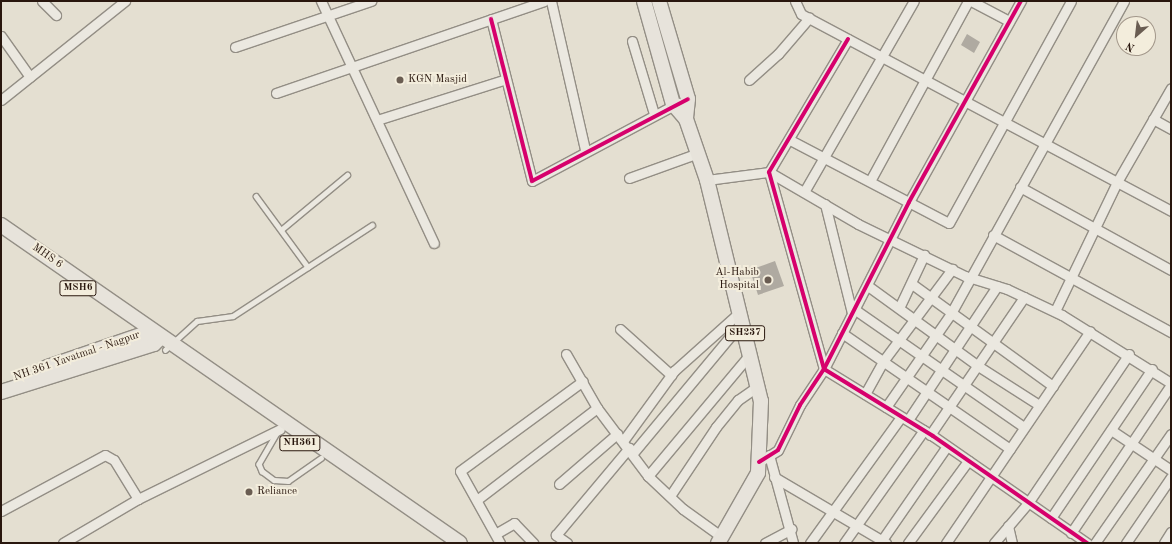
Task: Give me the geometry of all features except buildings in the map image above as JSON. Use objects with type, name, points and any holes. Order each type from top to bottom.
[{"type":"main road","name":"SH237","points":[[644,1],[673,104],[686,119],[707,180],[761,401],[764,459],[758,473],[720,540]]},
{"type":"main road","name":"SH237","points":[[660,1],[688,98],[686,119]]},
{"type":"main road","name":"MHS 6","points":[[1,225],[158,340]]},
{"type":"main road","name":"MSH6","points":[[1,234],[158,340]]},
{"type":"main road","name":"NH 361 Yavatmal - Nagpur","points":[[1,382],[158,340]]},
{"type":"main road","points":[[1,392],[158,340],[460,543]]},
{"type":"main road","name":"NH361","points":[[158,340],[321,458],[446,543]]},
{"type":"street","points":[[42,1],[56,16]]},
{"type":"street","points":[[321,1],[434,243]]},
{"type":"street","points":[[235,46],[371,1]]},
{"type":"street","points":[[276,93],[544,1]]},
{"type":"street","points":[[550,1],[585,150]]},
{"type":"street","points":[[795,1],[802,14],[809,18],[1171,211]]},
{"type":"street","points":[[804,192],[880,56],[914,1]]},
{"type":"street","points":[[870,181],[970,1],[1010,20]]},
{"type":"street","points":[[793,543],[791,529],[774,477],[764,459],[784,441],[800,405],[824,369],[853,311],[868,286],[908,202],[1021,1]]},
{"type":"street","points":[[790,140],[949,222],[1003,121],[1071,1]]},
{"type":"street","points":[[886,407],[920,355],[950,315],[1124,1]]},
{"type":"street","points":[[1,100],[120,2]]},
{"type":"street","points":[[749,80],[778,54],[809,18]]},
{"type":"street","points":[[491,19],[532,181],[585,150],[673,104],[688,98]]},
{"type":"street","points":[[1,36],[30,77]]},
{"type":"street","points":[[848,39],[790,140],[769,172],[824,369],[927,432],[1087,543]]},
{"type":"street","points":[[632,41],[654,114]]},
{"type":"street","points":[[377,120],[506,79]]},
{"type":"street","points":[[1054,311],[1117,182],[1171,88]]},
{"type":"street","points":[[1153,119],[1171,129]]},
{"type":"street","points":[[629,178],[698,153]]},
{"type":"street","points":[[707,180],[769,172],[825,204],[952,270],[970,278],[997,286],[1054,311],[1129,354],[1171,384],[1071,532]]},
{"type":"street","points":[[1020,187],[1171,270]]},
{"type":"street","points":[[825,204],[853,311],[901,340],[940,372],[1024,427]]},
{"type":"street","points":[[993,235],[1171,332]]},
{"type":"street","points":[[899,308],[912,284],[924,256]]},
{"type":"street","points":[[865,394],[884,360],[901,340],[952,270]]},
{"type":"street","points":[[912,284],[950,315],[993,342],[1053,386]]},
{"type":"street","points":[[868,286],[937,334],[978,366],[1039,405]]},
{"type":"street","points":[[810,543],[836,512],[904,418],[957,350],[997,286]]},
{"type":"street","points":[[844,543],[927,432],[950,406],[1024,297]]},
{"type":"street","points":[[567,543],[556,535],[626,444],[671,375],[741,317]]},
{"type":"street","points":[[560,484],[626,444],[741,317]]},
{"type":"street","points":[[620,329],[671,375]]},
{"type":"street","points":[[946,543],[1090,331]]},
{"type":"street","points":[[842,333],[907,375],[1010,449]]},
{"type":"street","points":[[566,354],[583,381],[597,408],[626,444],[648,476],[720,540]]},
{"type":"street","points":[[648,476],[750,354]]},
{"type":"street","points":[[994,543],[1028,503],[1129,354]]},
{"type":"street","points":[[1051,518],[1152,369]]},
{"type":"street","points":[[500,543],[497,533],[460,471],[583,381]]},
{"type":"street","points":[[670,496],[716,427],[738,400],[758,386]]},
{"type":"street","points":[[478,499],[597,408]]},
{"type":"street","points":[[63,543],[138,499],[280,428]]},
{"type":"street","points":[[1111,430],[1171,470]]},
{"type":"street","points":[[1095,543],[1171,434]]},
{"type":"street","points":[[774,477],[858,525],[881,541],[947,446]]},
{"type":"street","points":[[1,511],[105,455],[114,460],[138,499]]},
{"type":"street","points":[[908,543],[968,461]]},
{"type":"street","points":[[1126,543],[1171,477]]},
{"type":"street","points":[[497,533],[514,523],[533,543]]},
{"type":"street","points":[[1008,526],[1012,543]]},
{"type":"street","points":[[765,543],[791,529]]},
{"type":"street","points":[[1164,543],[1171,532]]},
{"type":"lane","points":[[281,230],[347,175]]},
{"type":"lane","points":[[256,196],[308,267]]},
{"type":"lane","points":[[158,340],[197,321],[233,316],[372,226]]},
{"type":"lane","points":[[280,428],[259,464],[262,472],[274,480],[288,481],[321,458]]},
{"type":"cycle path","points":[[759,462],[778,450],[800,405],[824,369],[909,202],[1021,1]]},
{"type":"cycle path","points":[[491,19],[532,181],[688,99]]},
{"type":"cycle path","points":[[848,39],[769,172],[824,369],[933,436],[1087,543]]},
{"type":"place","name":"KGN Masjid","points":[[400,80]]},
{"type":"place","name":"Al-Habib Hospital","points":[[768,280]]},
{"type":"place","name":"Reliance","points":[[249,492]]}]
